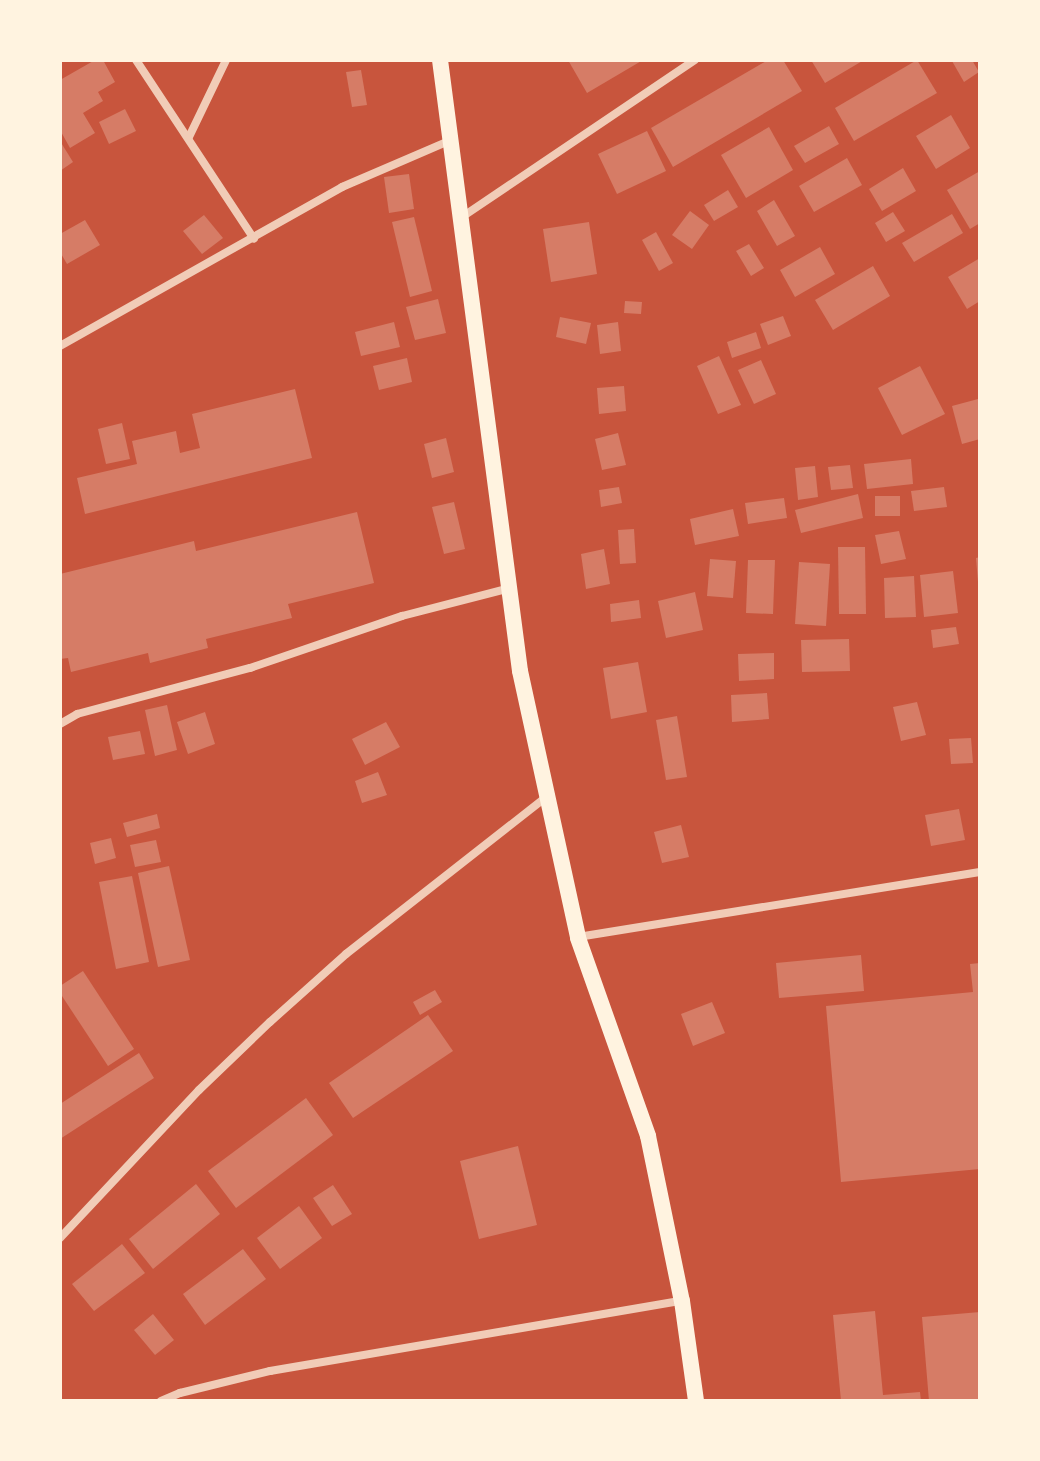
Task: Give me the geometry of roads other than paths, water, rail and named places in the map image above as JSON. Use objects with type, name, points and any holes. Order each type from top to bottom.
[{"type":"main road","points":[[440,60],[520,671],[545,798],[578,938],[648,1136],[682,1301],[696,1401]]},
{"type":"street","points":[[136,60],[254,239]]},
{"type":"street","points":[[189,137],[226,60]]},
{"type":"street","points":[[462,217],[695,60]]},
{"type":"street","points":[[60,346],[342,187],[449,141]]},
{"type":"street","points":[[60,724],[77,714],[250,668],[402,616],[511,588]]},
{"type":"street","points":[[60,1238],[199,1090],[346,954],[545,798]]},
{"type":"street","points":[[578,938],[980,872]]},
{"type":"street","points":[[161,1401],[180,1393],[270,1371],[682,1301]]}]
